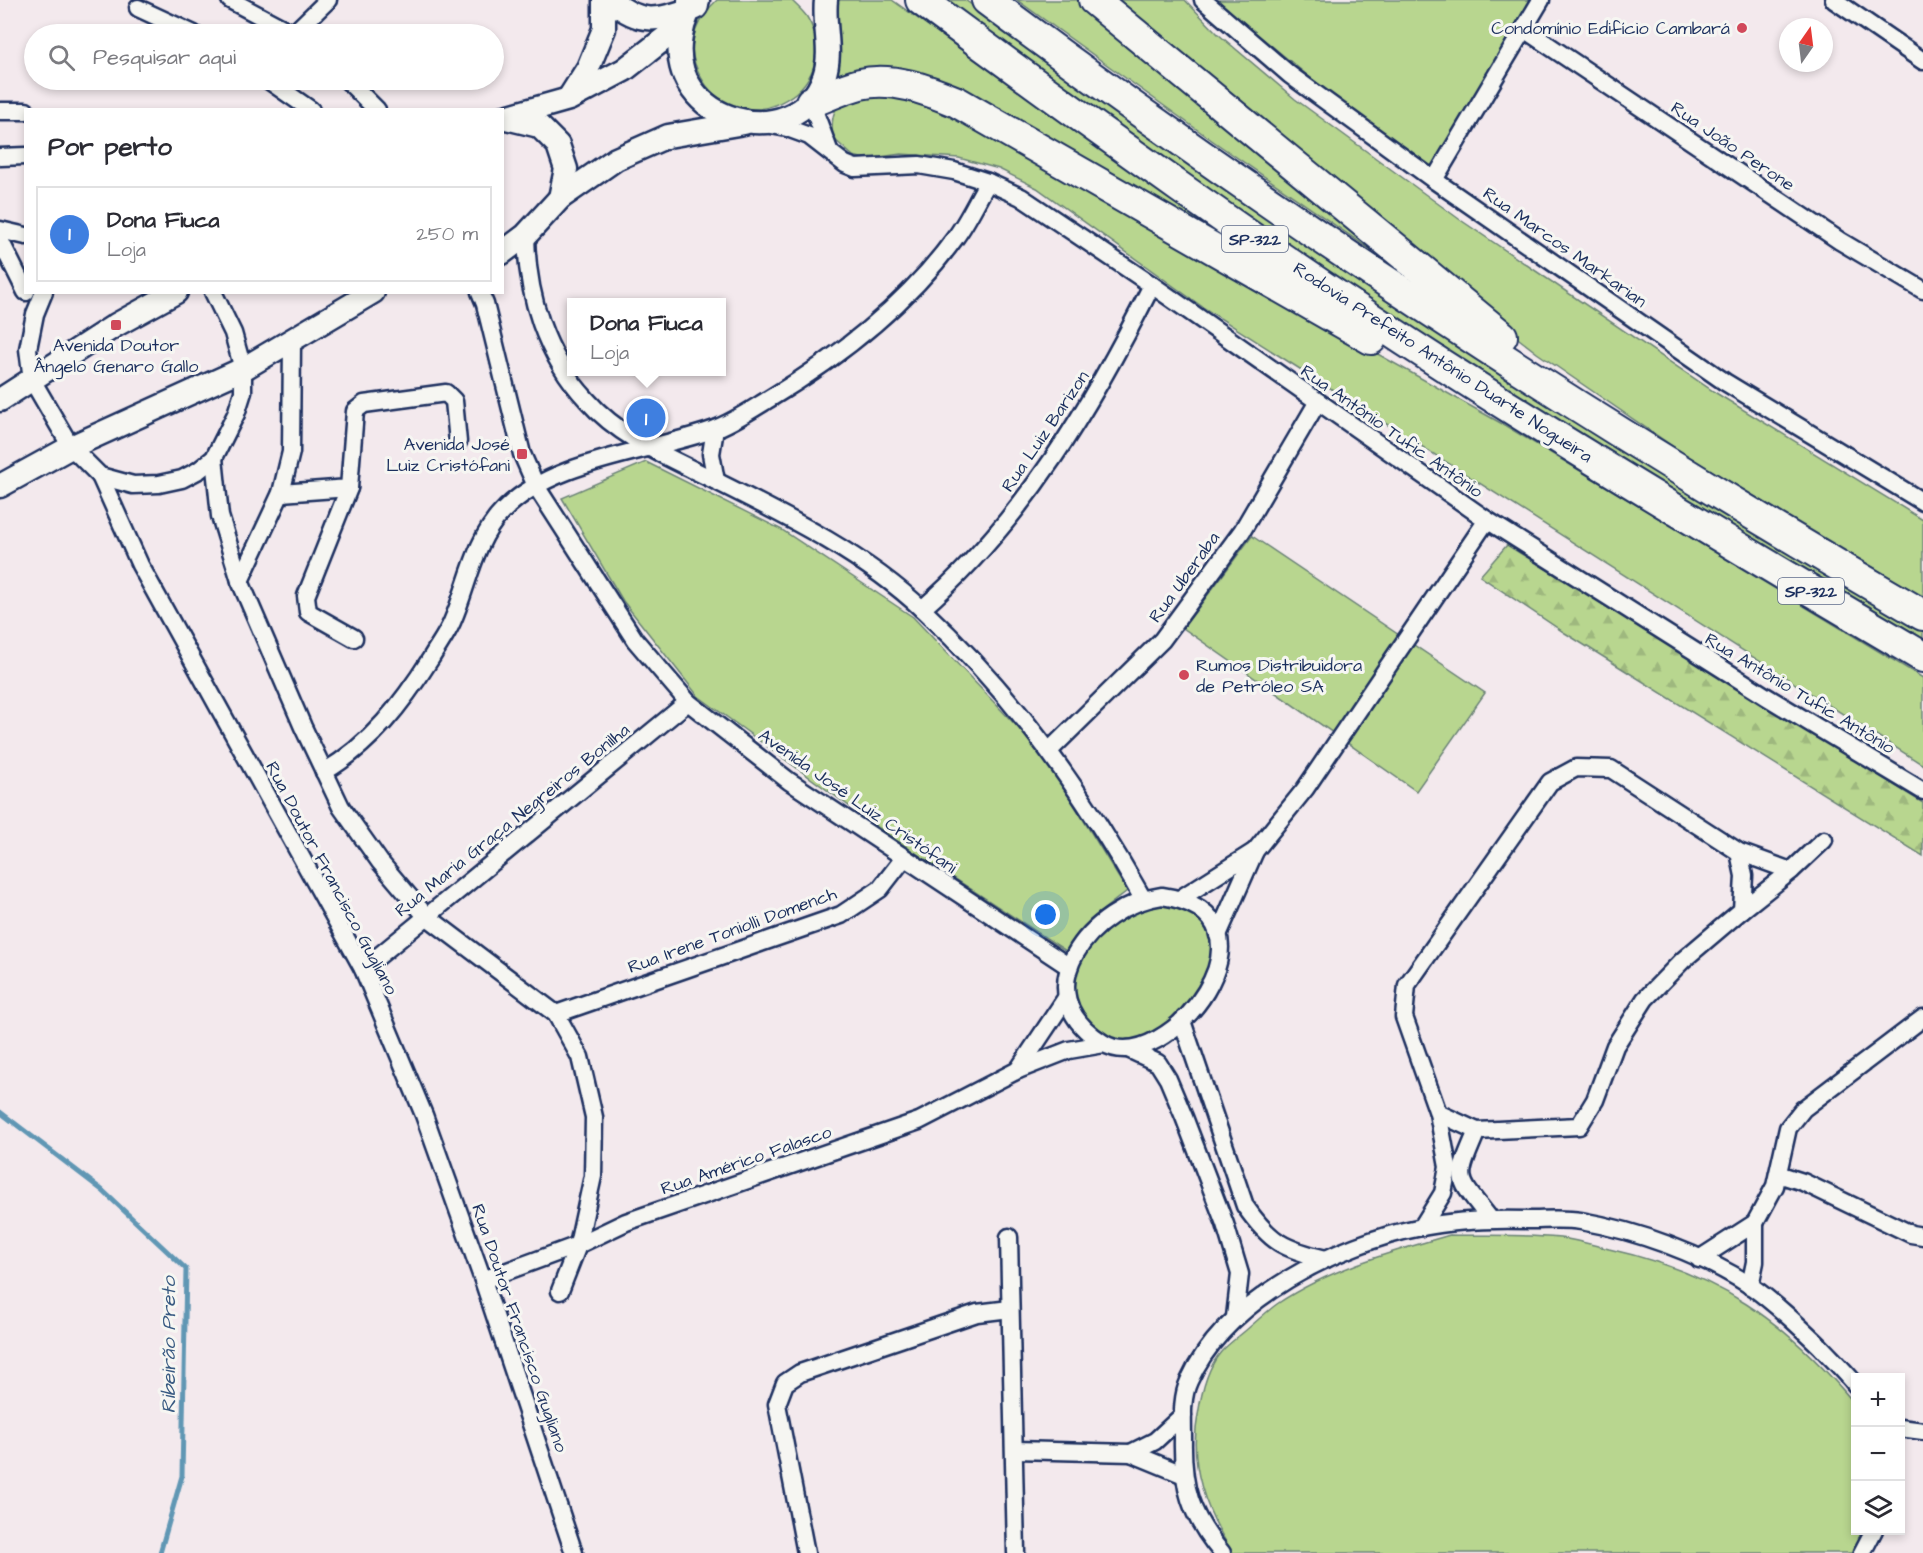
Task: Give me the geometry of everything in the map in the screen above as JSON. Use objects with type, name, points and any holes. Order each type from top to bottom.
[{"type":"highway","name":"Rodovia Prefeito Antônio Duarte Nogueira","points":[[921,0],[1212,210],[1443,365],[1923,657]]},
{"type":"highway","name":"Rodovia Prefeito Antônio Duarte Nogueira","points":[[987,0],[1284,211],[1419,303],[1624,433],[1923,615]]},
{"type":"highway","points":[[1094,0],[1390,246],[1624,433]]},
{"type":"highway","points":[[811,102],[862,83],[885,82],[909,85],[957,102],[1430,374],[1599,462]]},
{"type":"main road","points":[[569,99],[588,68],[604,29],[604,0]]},
{"type":"main road","points":[[611,0],[625,12],[645,20],[672,16],[692,8]]},
{"type":"main road","points":[[504,251],[526,235],[561,198],[615,159],[668,136],[788,116],[811,102],[819,89],[828,64],[826,0]]},
{"type":"main road","points":[[504,118],[569,99],[624,70],[692,8]]},
{"type":"main road","points":[[692,8],[680,43],[681,62],[687,81],[698,97],[712,110],[730,118],[752,122]]},
{"type":"main road","points":[[504,118],[539,126],[558,145],[566,169],[561,198]]},
{"type":"main road","points":[[0,400],[116,325],[172,294]]},
{"type":"main road","points":[[0,486],[71,447],[243,369],[370,294]]},
{"type":"street","points":[[230,0],[275,24]]},
{"type":"street","points":[[304,24],[328,0]]},
{"type":"street","name":"Rua Marcos Markarian","points":[[1203,0],[1290,75],[1434,180],[1725,382],[1923,502]]},
{"type":"street","points":[[1434,180],[1541,0]]},
{"type":"street","points":[[1834,0],[1923,61]]},
{"type":"street","points":[[138,8],[172,24]]},
{"type":"street","name":"Rua João Perone","points":[[1524,29],[1840,241],[1923,290]]},
{"type":"street","points":[[282,90],[308,108]]},
{"type":"street","points":[[357,90],[375,108]]},
{"type":"street","points":[[811,102],[829,150]]},
{"type":"street","points":[[0,111],[24,111]]},
{"type":"street","name":"Rua Antônio Tufic Antônio","points":[[752,122],[787,128],[809,136],[845,164],[855,168],[919,165],[954,171],[988,182],[1021,197],[1152,285],[1317,403],[1487,520],[1767,697],[1923,790]]},
{"type":"street","points":[[0,157],[24,156]]},
{"type":"street","points":[[324,771],[349,757],[383,725],[415,684],[452,623],[485,535],[502,512],[536,486],[576,470],[715,429],[814,372],[868,330],[916,283],[956,238],[988,182]]},
{"type":"street","points":[[0,230],[24,236]]},
{"type":"street","points":[[526,235],[526,263],[532,298],[545,335],[566,375],[588,402],[625,433],[650,448],[842,549],[922,609],[1008,696],[1050,750],[1070,778],[1143,898]]},
{"type":"street","points":[[0,240],[24,288]]},
{"type":"street","name":"Rua Luiz Barizon","points":[[922,609],[951,584],[998,533],[1054,460],[1109,371],[1152,285]]},
{"type":"street","points":[[27,294],[35,314]]},
{"type":"street","points":[[43,294],[35,314],[28,348],[32,380],[71,447],[100,476],[133,485],[159,484],[182,479],[214,458],[237,414],[243,392],[243,369],[233,333],[214,294]]},
{"type":"street","name":"Avenida José Luiz Cristófani","points":[[481,294],[522,454],[536,486],[635,640],[688,702],[789,781],[1068,966]]},
{"type":"street","points":[[240,581],[281,493],[291,452],[292,342]]},
{"type":"street","points":[[354,638],[308,612],[306,596],[349,488],[355,411],[364,404],[450,395],[454,401],[458,442]]},
{"type":"street","name":"Rua Uberaba","points":[[1050,750],[1162,640],[1242,531],[1317,403]]},
{"type":"street","points":[[715,429],[711,454],[716,481]]},
{"type":"street","points":[[214,458],[220,516],[240,581],[341,807],[380,862],[425,915],[556,1014],[580,1057],[594,1117],[593,1176],[578,1245],[560,1291]]},
{"type":"street","name":"Rua Doutor Francisco Gugliano","points":[[100,476],[140,565],[363,969],[424,1115],[483,1280],[574,1553]]},
{"type":"street","points":[[281,493],[349,488]]},
{"type":"street","points":[[1218,934],[1255,852],[1305,789],[1487,520]]},
{"type":"street","name":"Rua Maria Graça Negreiros Bonilha","points":[[363,969],[425,915],[688,702]]},
{"type":"street","points":[[1490,1219],[1454,1168],[1438,1113],[1404,1017],[1407,985],[1550,782],[1576,768],[1611,769],[1739,852],[1791,871]]},
{"type":"street","points":[[1438,1113],[1478,1131],[1579,1126],[1595,1100],[1615,1046],[1644,999],[1683,960],[1791,871],[1824,840]]},
{"type":"street","points":[[1181,898],[1255,852]]},
{"type":"street","points":[[1739,852],[1744,876],[1742,910]]},
{"type":"street","name":"Rua Irene Toniolli Domench","points":[[556,1014],[841,915],[880,889],[904,858]]},
{"type":"street","points":[[1128,1050],[1156,1039],[1182,1021],[1200,1002],[1215,975],[1221,958],[1218,934],[1213,922],[1200,909],[1181,898],[1162,896],[1143,898],[1102,923],[1082,943],[1068,966],[1064,987],[1066,998],[1077,1022],[1104,1044],[1128,1050],[1158,1063],[1168,1079],[1216,1200],[1240,1274],[1235,1317]]},
{"type":"street","name":"Rua Américo Falasco","points":[[1018,1070],[1066,998]]},
{"type":"street","points":[[1750,1286],[1755,1262],[1755,1223],[1775,1186],[1788,1128],[1803,1109],[1923,1018]]},
{"type":"street","points":[[1182,1021],[1245,1206],[1261,1230],[1289,1250],[1326,1259]]},
{"type":"street","name":"Rua Américo Falasco","points":[[483,1280],[578,1245],[626,1222],[919,1121],[1018,1070],[1069,1050],[1104,1044]]},
{"type":"street","points":[[1422,1227],[1443,1193],[1454,1168],[1478,1131]]},
{"type":"street","points":[[1778,1174],[1803,1182],[1911,1234],[1923,1236]]},
{"type":"street","points":[[1216,1200],[1240,1192]]},
{"type":"street","points":[[1222,1553],[1209,1537],[1191,1506],[1182,1474],[1183,1415],[1188,1383],[1208,1349],[1235,1317],[1279,1286],[1326,1259],[1371,1242],[1422,1227],[1490,1219],[1579,1220],[1647,1238],[1699,1259],[1750,1286],[1792,1319],[1851,1380]]},
{"type":"street","points":[[1699,1259],[1755,1223]]},
{"type":"street","points":[[1009,1237],[1016,1553]]},
{"type":"street","points":[[806,1553],[777,1404],[785,1383],[800,1373],[977,1313],[1010,1309]]},
{"type":"street","points":[[1131,1453],[1155,1441],[1183,1415]]},
{"type":"street","points":[[1905,1429],[1923,1431]]},
{"type":"street","points":[[1015,1450],[1131,1453],[1182,1474]]},
{"type":"street","points":[[1862,1553],[1871,1535]]},
{"type":"green space","points":[[717,0],[791,0],[801,10],[807,17],[817,44],[813,68],[800,88],[781,102],[757,109],[733,106],[711,91],[695,64],[692,46],[700,21]]},
{"type":"green space","points":[[834,0],[892,0],[1287,283],[968,94],[830,83]]},
{"type":"green space","points":[[940,0],[965,0],[1033,50],[1736,520],[1923,631],[1923,647],[1729,531],[1294,253]]},
{"type":"green space","points":[[1017,0],[1082,0],[1387,255],[1384,259],[1213,141]]},
{"type":"green space","points":[[1106,0],[1185,0],[1218,34],[1295,99],[1459,219],[1716,393],[1923,520],[1923,597],[1687,456],[1537,353],[1421,263]]},
{"type":"green space","points":[[1216,0],[1541,0],[1434,180]]},
{"type":"green space","points":[[855,94],[920,97],[1506,426],[1923,678],[1923,765],[1204,308],[1037,188],[999,169],[959,158],[901,154],[865,159],[853,156],[833,138],[832,123],[838,106]]},
{"type":"green space","points":[[646,462],[782,530],[913,617],[1043,754],[1127,891],[1090,920],[1066,951],[897,841],[698,696],[623,601],[562,498]]},
{"type":"green space","points":[[1252,536],[1485,693],[1416,791],[1183,628]]},
{"type":"green space","points":[[1507,545],[1923,803],[1923,856],[1565,633],[1480,576]]},
{"type":"green space","points":[[1142,903],[1182,905],[1208,923],[1217,958],[1192,999],[1171,1023],[1144,1040],[1128,1044],[1115,1043],[1103,1039],[1082,1020],[1071,994],[1070,981],[1074,966],[1105,930]]},
{"type":"green space","points":[[1450,1235],[1560,1238],[1648,1259],[1716,1286],[1746,1304],[1775,1324],[1802,1348],[1851,1399],[1851,1535],[1861,1535],[1852,1553],[1233,1553],[1207,1505],[1195,1452],[1201,1399],[1205,1382],[1216,1358],[1269,1310],[1297,1292],[1339,1271]]},
{"type":"waterway","name":"Ribeirão Preto","points":[[0,1112],[102,1190],[186,1269],[182,1476],[160,1553]]},
{"type":"place","name":"Condomínio Edifício Cambará","points":[[1742,28]]},
{"type":"place","name":"Avenida Doutor Ângelo Genaro Gallo","points":[[116,325]]},
{"type":"place","name":"Dona Fiuca","points":[[646,418]]},
{"type":"place","name":"Avenida José Luiz Cristófani","points":[[522,454]]},
{"type":"place","name":"Rumos Distribuidora de Petróleo SA","points":[[1184,675]]}]
